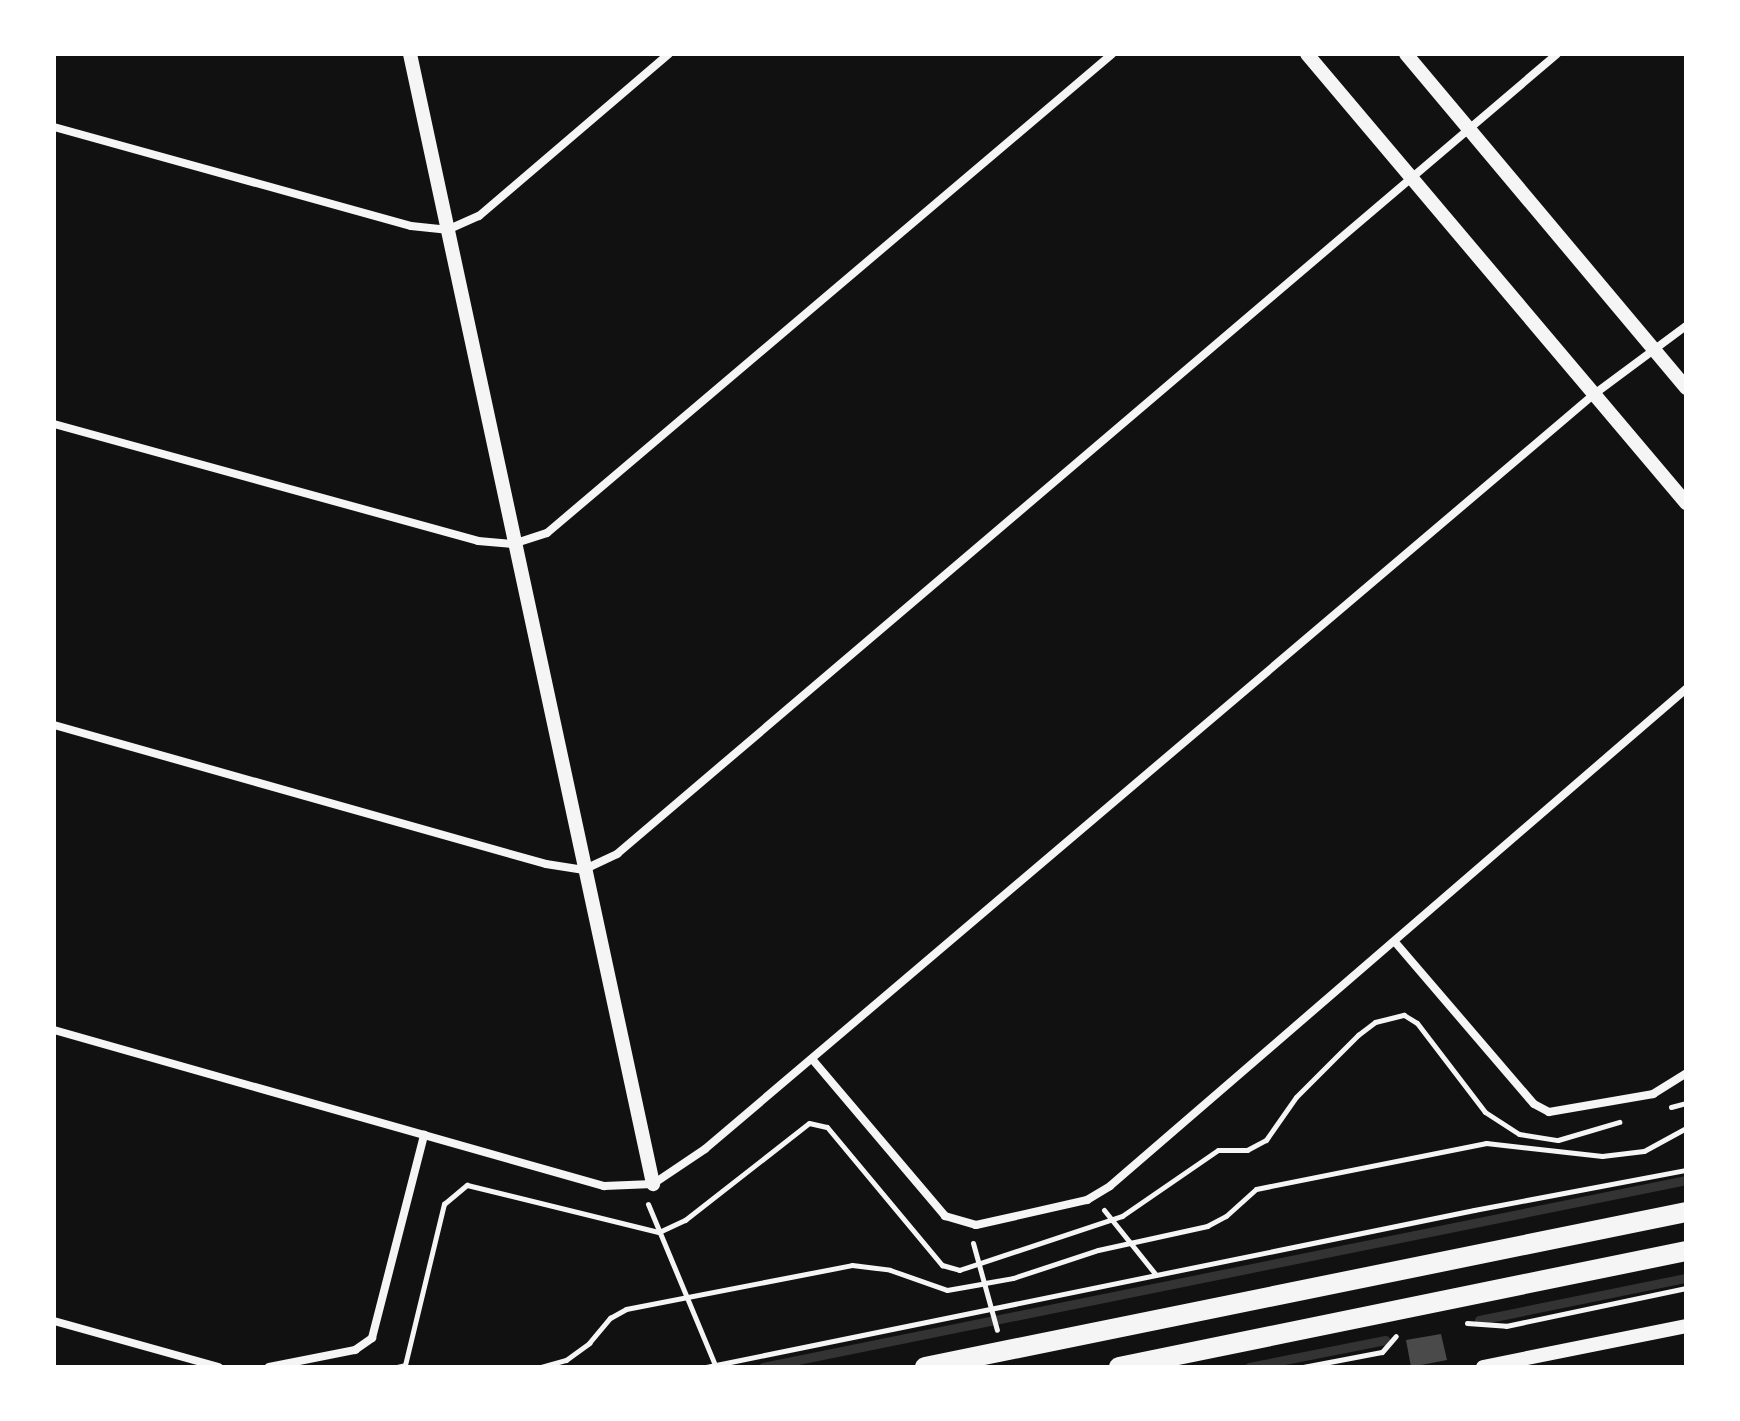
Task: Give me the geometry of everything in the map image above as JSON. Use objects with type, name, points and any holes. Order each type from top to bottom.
[{"type":"main road","points":[[925,1367],[1686,1212]]},
{"type":"main road","points":[[1119,1367],[1686,1251]]},
{"type":"street","points":[[410,54],[583,870],[646,1184]]},
{"type":"street","points":[[54,127],[411,226],[447,230],[479,216],[669,54]]},
{"type":"street","points":[[54,424],[478,541],[513,544],[547,533],[1112,54]]},
{"type":"street","points":[[1307,54],[1686,503]]},
{"type":"street","points":[[1406,54],[1686,388]]},
{"type":"street","points":[[54,725],[546,864],[583,870],[630,843],[1557,54]]},
{"type":"street","points":[[54,1030],[604,1186],[646,1184],[705,1149],[1593,395],[1686,326]]},
{"type":"street","points":[[812,1059],[945,1216],[976,1225],[1093,1196],[1110,1186],[1686,689]]},
{"type":"street","points":[[1395,942],[1534,1104],[1549,1112],[1653,1094],[1686,1073]]},
{"type":"street","points":[[269,1367],[355,1350],[372,1338],[424,1135]]},
{"type":"street","points":[[54,1321],[219,1367]]},
{"type":"street","points":[[1483,1367],[1686,1326]]},
{"type":"path","points":[[541,1367],[566,1360],[589,1343],[610,1318],[626,1309],[852,1265],[890,1270],[947,1290],[1013,1278],[1130,1242],[1207,1226],[1226,1216],[1256,1189],[1486,1143],[1602,1156],[1644,1151],[1686,1128]]},
{"type":"path","points":[[706,1367],[1686,1170]]},
{"type":"path","points":[[646,1184],[659,1232],[715,1365]]},
{"type":"path","points":[[397,1367],[405,1365],[444,1204],[467,1185],[659,1232]]},
{"type":"path","points":[[1093,1196],[1156,1275]]},
{"type":"path","points":[[968,1222],[998,1334]]},
{"type":"path","points":[[1460,1321],[1482,1326],[1506,1326],[1686,1288]]},
{"type":"path","points":[[1303,1367],[1382,1352],[1399,1333]]},
{"type":"building","points":[[1441,1334],[1447,1360],[1411,1367],[1406,1340]]},
{"type":"waterway","points":[[763,1367],[1686,1180]]},
{"type":"waterway","points":[[1479,1320],[1686,1278]]},
{"type":"waterway","points":[[1249,1367],[1385,1340]]}]
